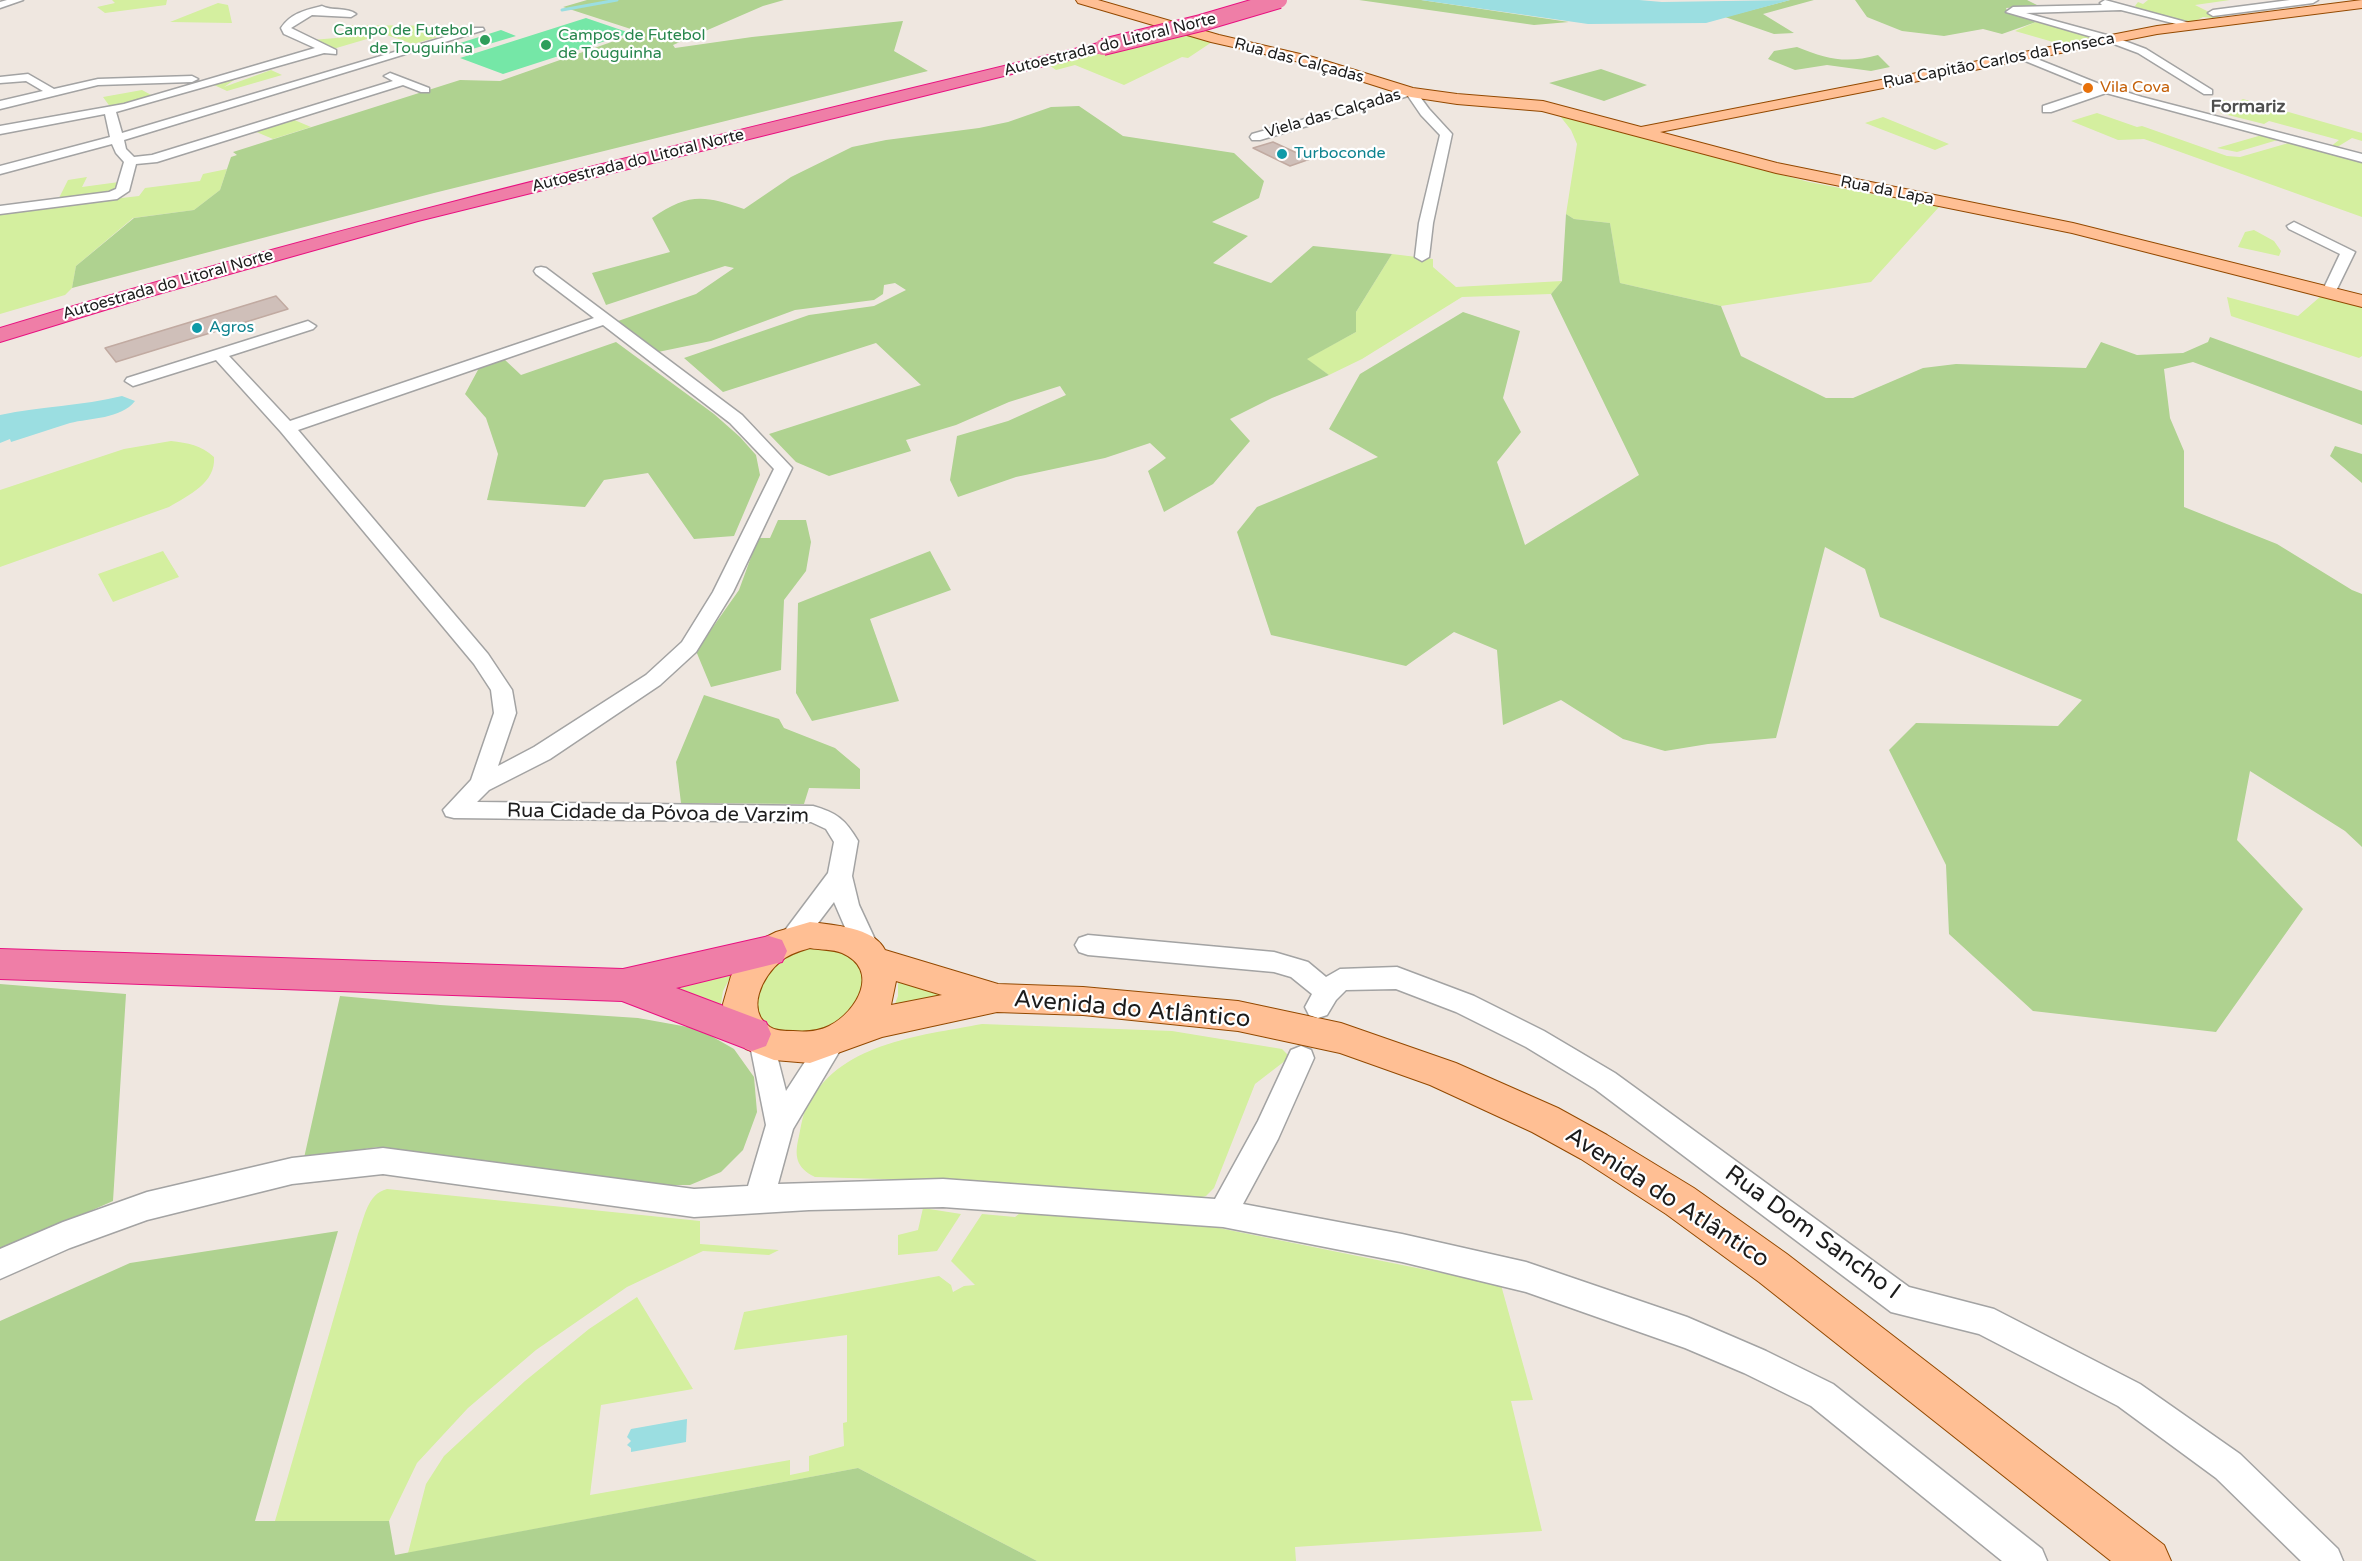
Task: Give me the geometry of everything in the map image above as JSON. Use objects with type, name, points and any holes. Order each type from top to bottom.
[{"type":"highway","name":"Autoestrada do Litoral Norte","points":[[3,325],[140,292],[416,216],[1097,44],[1250,0]]},
{"type":"highway","name":"Autoestrada do Litoral Norte","points":[[3,325],[229,255],[395,210],[1097,44],[1201,23],[1279,0]]},
{"type":"highway","points":[[0,345],[25,334],[135,298],[140,292]]},
{"type":"highway","points":[[0,964],[623,985],[779,946]]},
{"type":"highway","points":[[623,985],[725,1022],[757,1037]]},
{"type":"main road","name":"Rua das Calçadas","points":[[1083,0],[1216,39],[1308,60],[1411,92]]},
{"type":"main road","name":"Rua Capitão Carlos da Fonseca","points":[[1638,132],[2110,39],[2192,25],[2362,4]]},
{"type":"main road","name":"Rua da Lapa","points":[[1411,92],[1448,98],[1543,106],[1776,168],[2073,228],[2362,301]]},
{"type":"main road","points":[[810,935],[831,935],[850,940],[871,955],[998,998],[882,1022],[842,1037],[791,1048],[757,1037],[740,1014],[744,983],[754,966],[779,946],[810,935]]},
{"type":"main road","points":[[842,1037],[864,1022],[879,996],[881,979],[871,955]]},
{"type":"main road","name":"Avenida do Atlântico","points":[[998,998],[1083,1001],[1238,1016],[1341,1038],[1443,1074],[1502,1098],[1602,1152],[1725,1232],[1898,1364],[2148,1561]]},
{"type":"street","points":[[0,5],[18,0]]},
{"type":"street","points":[[2098,0],[2118,8],[2192,25]]},
{"type":"street","points":[[2228,21],[2200,6],[2245,0]]},
{"type":"street","points":[[2213,13],[2313,0],[2334,7]]},
{"type":"street","points":[[302,1],[307,12]]},
{"type":"street","points":[[2118,8],[2030,9],[2011,12],[2110,39],[2142,51],[2208,92]]},
{"type":"street","points":[[322,9],[307,12],[288,23],[286,28],[288,32],[424,90]]},
{"type":"street","points":[[307,12],[351,14]]},
{"type":"street","points":[[0,170],[59,156],[479,30]]},
{"type":"street","points":[[2,131],[110,111],[325,49]]},
{"type":"street","points":[[2022,56],[2105,89],[2362,158]]},
{"type":"street","points":[[0,80],[28,77],[50,91]]},
{"type":"street","points":[[0,85],[32,78]]},
{"type":"street","points":[[0,105],[50,91],[98,82],[218,79]]},
{"type":"street","points":[[2169,83],[2190,81]]},
{"type":"street","points":[[131,161],[153,159],[402,82]]},
{"type":"street","points":[[2047,109],[2105,89]]},
{"type":"street","points":[[1411,92],[1425,112],[1446,134],[1426,223],[1422,257]]},
{"type":"street","name":"Viela das Calçadas","points":[[1256,137],[1411,92]]},
{"type":"street","points":[[2139,99],[2159,93]]},
{"type":"street","points":[[1425,112],[1436,102],[1448,98]]},
{"type":"street","points":[[110,111],[120,150],[131,161]]},
{"type":"street","points":[[0,210],[112,196],[122,191],[131,161]]},
{"type":"street","points":[[2294,226],[2348,252],[2329,292]]},
{"type":"street","points":[[480,784],[542,753],[653,680],[688,647],[723,592],[783,468],[736,419],[540,271]]},
{"type":"street","points":[[287,428],[604,320]]},
{"type":"street","points":[[133,381],[308,326]]},
{"type":"street","points":[[219,354],[287,428],[482,659],[501,690],[506,712],[480,784]]},
{"type":"street","name":"Rua Cidade da Póvoa de Varzim","points":[[480,784],[454,810],[813,814],[834,823],[846,841],[840,876],[847,905],[871,955]]},
{"type":"street","points":[[779,946],[840,876]]},
{"type":"street","name":"Rua Dom Sancho I","points":[[1088,945],[1274,962],[1299,969],[1323,999],[1340,980],[1397,978],[1465,1005],[1535,1039],[1605,1081],[1902,1301],[1983,1320],[2129,1395],[2228,1466],[2326,1561]]},
{"type":"street","points":[[757,1037],[780,1125]]},
{"type":"street","points":[[759,1200],[780,1125],[842,1037]]},
{"type":"street","points":[[1223,1213],[1268,1130],[1301,1058]]},
{"type":"street","points":[[0,1264],[63,1236],[147,1206],[292,1171],[383,1161],[694,1203],[809,1196],[943,1193],[1223,1213],[1402,1248],[1526,1278],[1687,1333],[1755,1362],[1822,1395],[2030,1561]]},
{"type":"green space","points":[[112,0],[167,0],[166,5],[105,13],[97,7],[115,3]]},
{"type":"green space","points":[[587,0],[784,0],[763,6],[673,45],[675,48],[752,37],[903,21],[894,51],[928,71],[434,193],[72,288],[76,266],[134,218],[194,210],[220,190],[231,157],[237,155],[233,152],[460,80],[500,81],[640,32],[563,7]]},
{"type":"green space","points":[[1359,0],[1421,0],[1569,22],[1534,25]]},
{"type":"green space","points":[[1790,0],[1814,0],[1763,14],[1794,33],[1774,34],[1725,17]]},
{"type":"green space","points":[[1855,0],[2027,0],[2039,6],[2006,8],[2008,13],[2036,22],[2002,34],[1983,29],[1944,36],[1902,31],[1867,17]]},
{"type":"green space","points":[[2148,0],[2230,0],[2195,5],[2223,19],[2203,17],[2191,23],[2139,11],[2135,6],[2138,2],[2143,4]]},
{"type":"green space","points":[[218,3],[228,5],[232,23],[170,22]]},
{"type":"green space","name":"Campos de Futebol de Touguinha","points":[[586,18],[630,33],[503,74],[460,58]]},
{"type":"green space","points":[[2036,22],[2093,38],[2060,44],[2015,31]]},
{"type":"green space","points":[[343,25],[474,27],[413,44],[384,34],[333,49],[312,40],[348,37],[346,31],[354,30],[356,26]]},
{"type":"green space","name":"Campo de Futebol de Touguinha","points":[[501,30],[516,36],[469,50],[454,45]]},
{"type":"green space","points":[[1184,32],[1212,42],[1188,58],[1182,57],[1124,85],[1075,65],[1056,70],[1049,65]]},
{"type":"green space","points":[[1797,47],[1818,55],[1846,60],[1878,55],[1890,67],[1871,71],[1827,65],[1795,70],[1768,59],[1774,51]]},
{"type":"green space","points":[[1601,69],[1647,85],[1604,101],[1549,83]]},
{"type":"green space","points":[[271,70],[282,75],[227,91],[212,84],[240,76],[224,87]]},
{"type":"green space","points":[[142,90],[153,96],[111,108],[103,97]]},
{"type":"green space","points":[[2243,99],[2362,133],[2362,141],[2352,138],[2334,149],[2330,147],[2339,140],[2269,121],[2264,124],[2220,113],[2227,108],[2209,103],[2224,100],[2235,103]]},
{"type":"green space","points":[[1079,106],[1123,136],[1234,153],[1264,181],[1259,198],[1212,222],[1248,236],[1213,263],[1271,283],[1313,246],[1392,254],[1356,312],[1356,332],[1307,359],[1329,375],[1272,398],[1230,419],[1250,441],[1213,484],[1164,512],[1148,471],[1166,458],[1150,443],[1105,458],[1016,477],[958,497],[950,480],[957,436],[1008,421],[1066,395],[1060,386],[1009,402],[956,425],[906,440],[911,451],[829,476],[796,462],[769,434],[921,385],[876,343],[723,392],[684,358],[809,315],[874,306],[906,290],[895,283],[884,285],[883,294],[874,300],[795,310],[711,341],[658,352],[618,321],[696,294],[734,268],[725,266],[606,305],[592,273],[670,252],[652,218],[686,200],[707,199],[744,209],[791,177],[852,147],[886,140],[979,128],[1008,122],[1051,107]]},
{"type":"green space","points":[[2097,113],[2227,156],[2240,157],[2292,142],[2362,161],[2362,217],[2144,139],[2118,140],[2071,121]]},
{"type":"green space","points":[[1560,116],[1809,182],[1939,207],[1871,282],[1721,306],[1620,283],[1610,223],[1574,219],[1566,214],[1577,144],[1571,130]]},
{"type":"green space","points":[[1883,117],[1949,144],[1935,150],[1865,123]]},
{"type":"green space","points":[[292,119],[311,127],[273,139],[254,131]]},
{"type":"green space","points":[[2262,135],[2281,139],[2237,152],[2217,148]]},
{"type":"green space","points":[[227,169],[220,190],[194,210],[133,218],[76,266],[72,288],[65,295],[0,314],[0,212],[139,196],[145,188],[200,181],[203,174]]},
{"type":"green space","points":[[87,177],[82,187],[119,182],[118,189],[108,193],[59,198],[68,180]]},
{"type":"green space","points":[[1566,214],[1574,219],[1610,223],[1620,283],[1721,306],[1741,356],[1826,398],[1853,398],[1923,368],[1956,364],[2086,368],[2101,342],[2137,355],[2183,353],[2208,342],[2210,337],[2362,391],[2362,425],[2193,362],[2164,369],[2170,418],[2184,451],[2184,507],[2277,544],[2362,594],[2362,847],[2345,831],[2250,771],[2237,840],[2303,909],[2216,1032],[2033,1011],[1949,934],[1946,865],[1889,750],[1916,723],[2058,726],[2082,700],[1880,617],[1865,569],[1825,547],[1776,738],[1708,744],[1665,751],[1623,739],[1561,700],[1503,725],[1497,650],[1454,632],[1406,666],[1271,635],[1237,532],[1257,507],[1378,457],[1329,429],[1360,374],[1463,312],[1520,331],[1503,398],[1521,432],[1497,462],[1525,545],[1639,475],[1551,294],[1562,281]]},
{"type":"green space","points":[[2254,230],[2274,241],[2281,251],[2279,256],[2238,247],[2245,232]]},
{"type":"green space","points":[[1392,254],[1433,259],[1433,267],[1456,287],[1562,281],[1551,294],[1462,297],[1362,359],[1329,375],[1306,359],[1356,332],[1356,312]]},
{"type":"green space","points":[[2321,296],[2362,306],[2362,356],[2359,358],[2231,316],[2227,297],[2298,316]]},
{"type":"green space","points":[[616,342],[714,414],[756,455],[760,475],[734,536],[694,539],[648,473],[604,480],[585,507],[487,500],[498,454],[486,418],[465,394],[479,368],[504,359],[521,375]]},
{"type":"green space","points":[[171,441],[194,445],[214,457],[211,474],[193,493],[169,507],[0,567],[0,490],[124,449]]},
{"type":"green space","points":[[2335,446],[2362,454],[2362,483],[2330,456]]},
{"type":"green space","points":[[778,520],[806,520],[811,542],[806,571],[784,600],[781,670],[711,687],[696,651],[739,590],[758,538],[770,538]]},
{"type":"green space","points":[[163,551],[179,577],[113,602],[98,574]]},
{"type":"green space","points":[[930,551],[951,590],[870,619],[899,701],[812,721],[796,693],[798,603]]},
{"type":"green space","points":[[704,695],[779,719],[784,728],[835,748],[860,769],[860,789],[809,788],[804,804],[681,803],[676,762]]},
{"type":"green space","points":[[836,947],[859,964],[865,985],[859,1002],[846,1017],[828,1028],[808,1034],[787,1034],[768,1025],[754,1007],[770,965],[801,948]]},
{"type":"green space","points":[[734,970],[723,991],[720,1010],[651,987]]},
{"type":"green space","points":[[898,975],[961,995],[891,1014],[898,996]]},
{"type":"green space","points":[[0,984],[126,994],[113,1201],[0,1251]]},
{"type":"green space","points":[[340,996],[638,1018],[699,1029],[734,1049],[754,1077],[757,1112],[743,1150],[721,1172],[690,1185],[639,1185],[378,1147],[304,1158]]},
{"type":"green space","points":[[982,1024],[1172,1031],[1282,1049],[1290,1057],[1255,1084],[1214,1188],[1206,1196],[1194,1199],[952,1181],[815,1177],[800,1165],[797,1150],[805,1112],[820,1087],[837,1070],[858,1056],[882,1046],[932,1033]]},
{"type":"green space","points":[[387,1189],[700,1221],[700,1244],[779,1250],[769,1255],[703,1251],[627,1287],[536,1350],[468,1408],[417,1463],[389,1521],[275,1521],[358,1234],[371,1201]]},
{"type":"green space","points":[[923,1208],[961,1214],[937,1251],[898,1255],[898,1235],[918,1230]]},
{"type":"green space","points":[[1024,1210],[1214,1227],[1501,1285],[1533,1400],[1511,1401],[1542,1531],[1295,1547],[1296,1561],[1037,1561],[858,1468],[408,1553],[426,1484],[444,1456],[525,1381],[589,1329],[637,1297],[693,1389],[601,1405],[590,1495],[790,1460],[790,1475],[809,1471],[809,1456],[844,1446],[843,1423],[847,1422],[847,1335],[734,1350],[744,1312],[939,1276],[951,1285],[953,1292],[964,1286],[975,1285],[951,1261],[982,1214],[1015,1217]]},
{"type":"green space","points":[[338,1231],[255,1521],[389,1521],[395,1555],[858,1468],[1037,1561],[0,1561],[0,1321],[130,1263]]},
{"type":"water","points":[[1421,0],[1639,0],[1662,2],[1790,0],[1706,23],[1588,24]]},
{"type":"water","points":[[122,396],[135,401],[114,415],[70,423],[11,442],[10,439],[0,443],[0,415]]},
{"type":"water","points":[[687,1419],[686,1442],[631,1452],[631,1448],[627,1445],[631,1441],[627,1437],[631,1429]]},
{"type":"building","name":"Turboconde","points":[[1273,142],[1310,159],[1290,166],[1253,148]]},
{"type":"building","name":"Agros","points":[[276,296],[288,309],[116,362],[105,348]]},
{"type":"waterway","points":[[562,10],[617,0]]},
{"type":"place","name":"Campo de Futebol de Touguinha","points":[[485,40]]},
{"type":"place","name":"Campos de Futebol de Touguinha","points":[[546,45]]},
{"type":"place","name":"Vila Cova","points":[[2088,88]]},
{"type":"place","name":"Turboconde","points":[[1282,154]]},
{"type":"place","name":"Agros","points":[[197,328]]},
{"type":"district","name":"Formariz","points":[[2248,107]]}]
